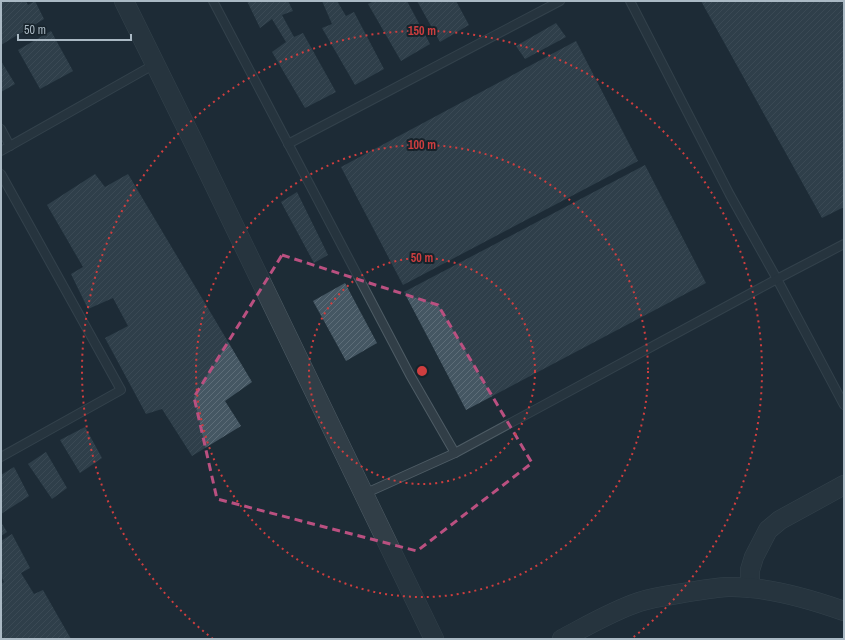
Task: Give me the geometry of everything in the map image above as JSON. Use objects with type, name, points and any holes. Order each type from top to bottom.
[{"type":"street","points":[[124,1],[434,639]]},
{"type":"street","points":[[750,588],[750,570],[754,557],[768,530],[780,520],[844,485]]},
{"type":"street","points":[[566,638],[608,615],[639,602],[700,590],[729,587],[750,588],[788,595],[824,604],[844,611]]},
{"type":"lane","points":[[213,1],[410,375],[455,452]]},
{"type":"lane","points":[[288,144],[560,1]]},
{"type":"lane","points":[[630,1],[730,195],[777,279],[844,405]]},
{"type":"lane","points":[[1,151],[155,64]]},
{"type":"lane","points":[[1,129],[10,146]]},
{"type":"lane","points":[[1,174],[121,390],[1,457]]},
{"type":"lane","points":[[364,494],[455,452],[844,244]]},
{"type":"highlighted area","points":[[282,255],[438,305],[532,463],[417,551],[217,499],[194,397]]},
{"type":"building","points":[[1,1],[26,1],[28,5],[35,1],[44,19],[1,45]]},
{"type":"building","points":[[247,1],[288,1],[293,11],[282,15],[294,37],[303,33],[336,92],[305,108],[272,52],[286,42],[272,19],[260,28]]},
{"type":"building","points":[[322,1],[337,1],[346,16],[354,12],[384,69],[355,85],[322,28],[332,24]]},
{"type":"building","points":[[374,1],[407,1],[430,44],[401,61],[368,4]]},
{"type":"building","points":[[417,1],[456,1],[469,25],[440,42]]},
{"type":"building","points":[[701,1],[844,1],[844,207],[822,218]]},
{"type":"building","points":[[556,23],[566,37],[525,59],[516,46]]},
{"type":"building","points":[[51,31],[73,71],[40,89],[18,50]]},
{"type":"building","points":[[576,41],[638,161],[403,285],[341,167]]},
{"type":"building","points":[[1,61],[15,84],[1,92]]},
{"type":"building","points":[[645,165],[706,283],[466,410],[404,292]]},
{"type":"building","points":[[95,174],[105,187],[128,174],[252,382],[225,401],[241,426],[192,456],[162,409],[146,414],[105,338],[128,326],[113,298],[88,309],[71,274],[83,267],[47,205]]},
{"type":"building","points":[[297,192],[328,255],[314,263],[281,202]]},
{"type":"building","points":[[345,283],[377,343],[346,361],[313,301]]},
{"type":"building","points":[[85,427],[102,458],[80,473],[60,440]]},
{"type":"building","points":[[46,452],[67,488],[52,499],[28,464]]},
{"type":"building","points":[[14,467],[29,496],[1,514],[1,475]]},
{"type":"building","points":[[1,522],[7,532],[1,536]]},
{"type":"building","points":[[12,534],[30,568],[21,573],[34,594],[43,590],[71,639],[1,639],[1,584],[4,582],[1,576],[1,541]]}]
